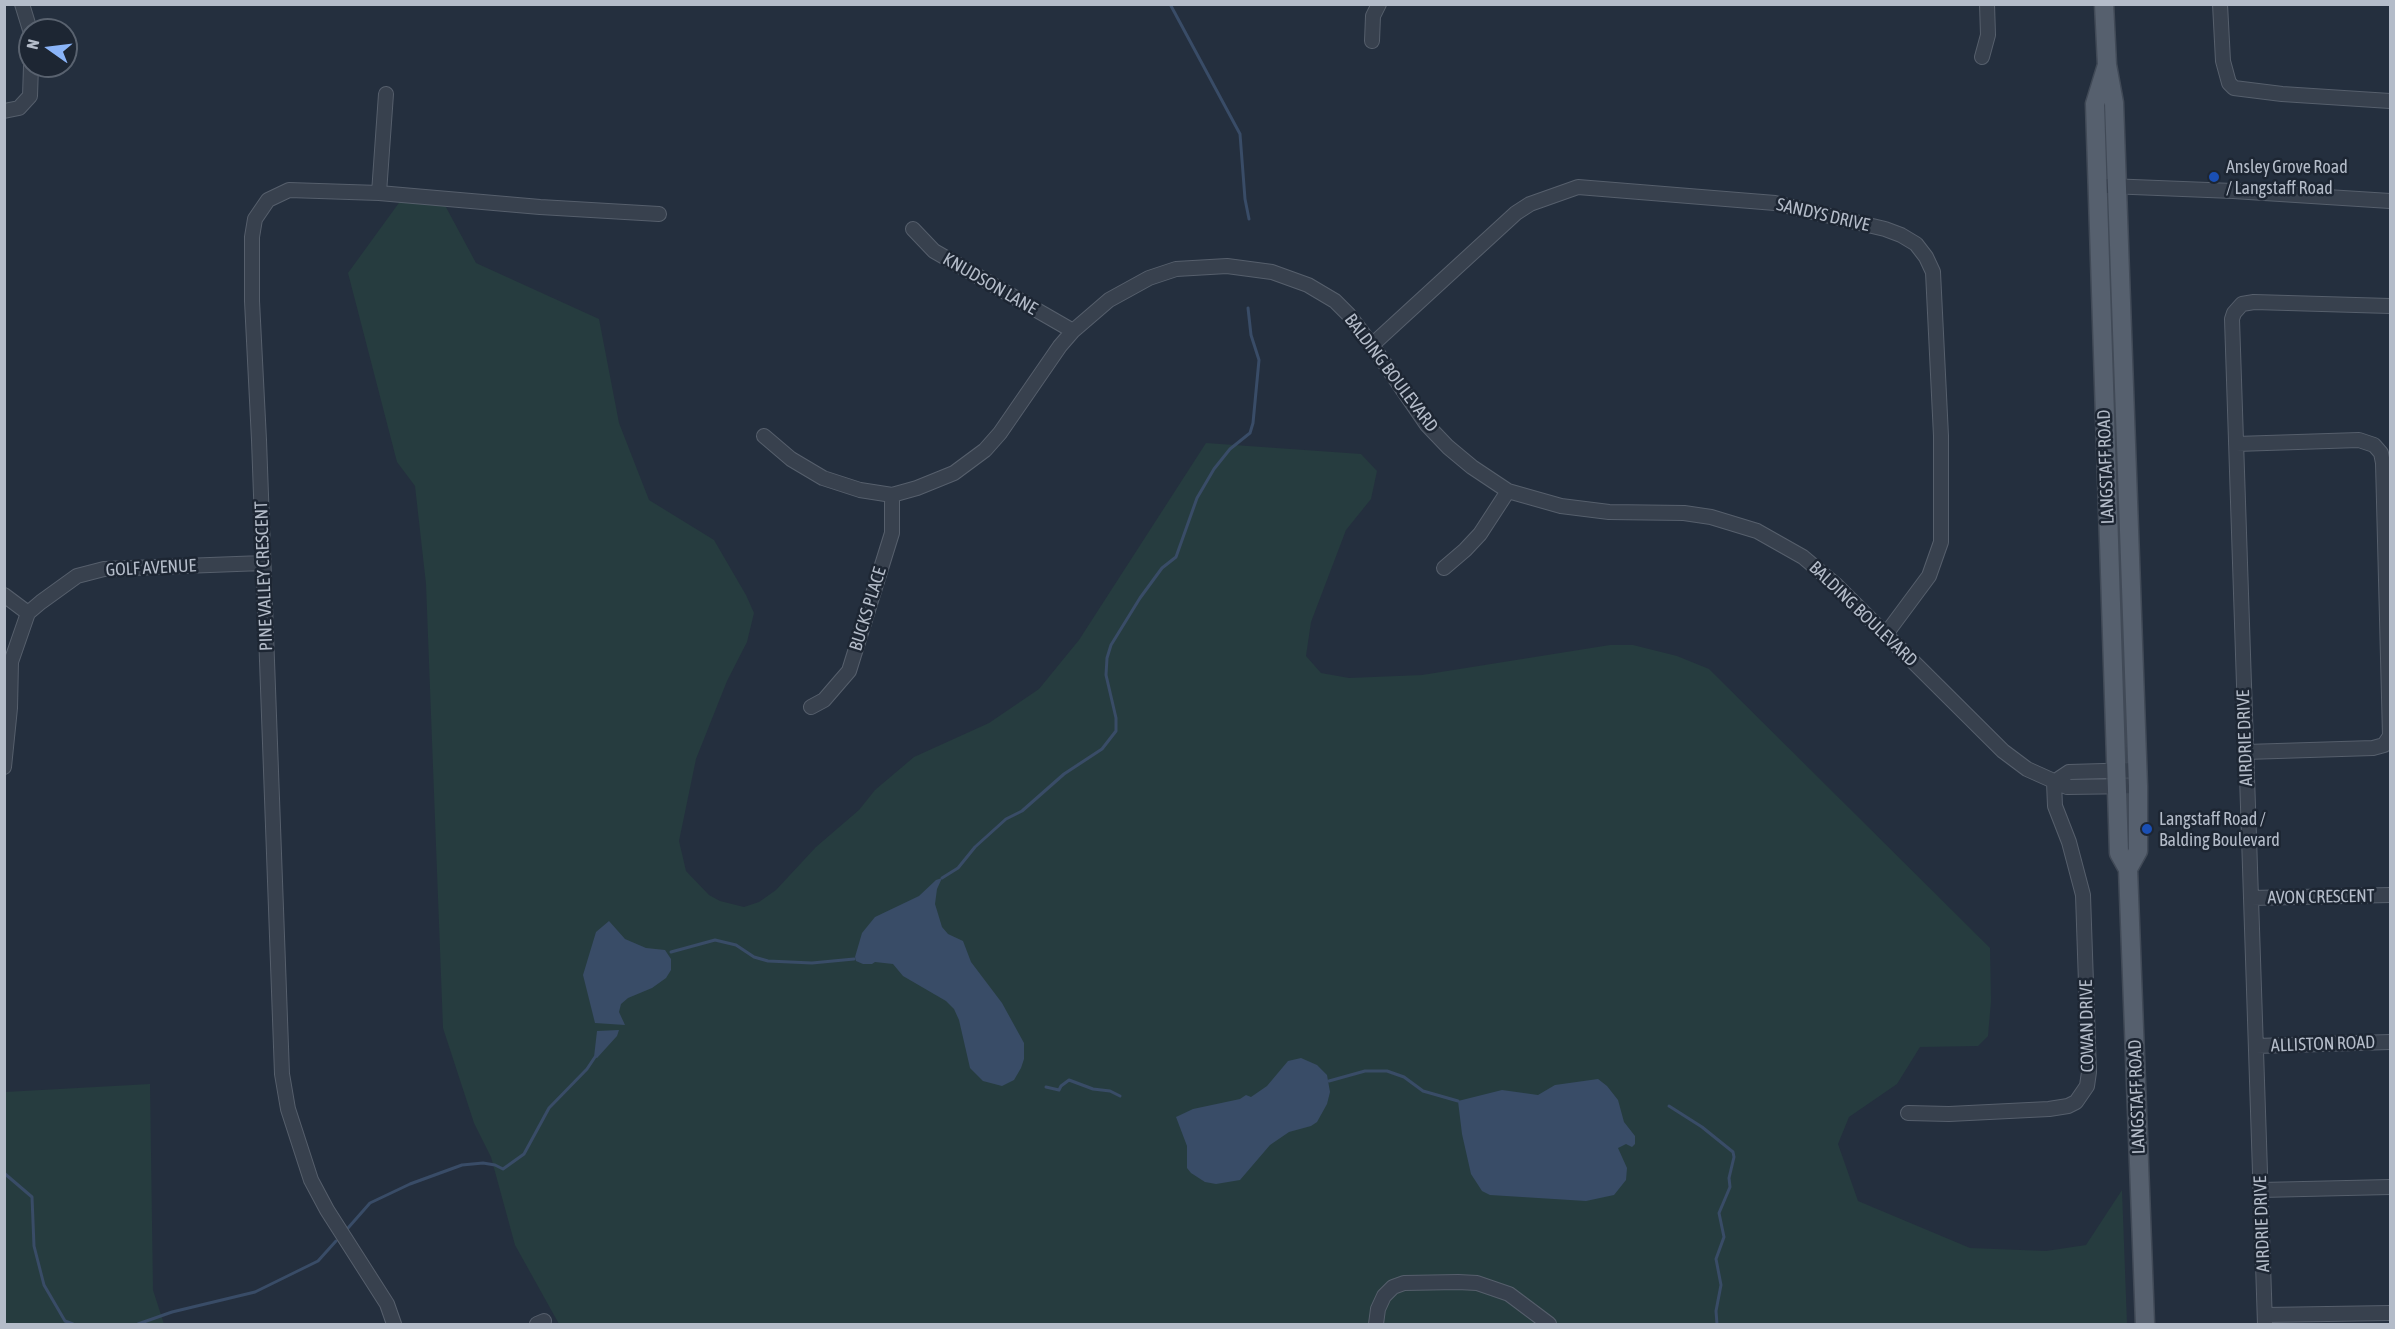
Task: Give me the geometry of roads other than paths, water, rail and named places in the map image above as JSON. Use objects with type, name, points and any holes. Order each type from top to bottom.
[{"type":"main road","name":"LANGSTAFF ROAD","points":[[2104,4],[2107,65],[2114,103],[2138,778],[2138,851],[2128,869]]},
{"type":"main road","name":"LANGSTAFF ROAD","points":[[2107,65],[2095,104],[2097,185],[2119,853],[2128,869],[2145,1324]]},
{"type":"street","points":[[1372,41],[1373,16],[1379,4]]},
{"type":"street","points":[[1982,57],[1988,35],[1987,4]]},
{"type":"street","points":[[2220,4],[2223,62],[2229,83],[2234,88],[2282,94],[2391,101]]},
{"type":"street","points":[[4,111],[20,108],[30,96],[31,78]]},
{"type":"street","points":[[379,193],[387,94]]},
{"type":"street","points":[[2097,185],[2391,201]]},
{"type":"street","name":"SANDYS DRIVE","points":[[1372,345],[1516,213],[1530,204],[1578,187],[1775,203],[1885,229],[1901,235],[1916,244],[1926,257],[1933,272],[1941,424],[1941,528],[1938,551],[1929,576],[1886,634]]},
{"type":"street","name":"PINE VALLEY CRESCENT","points":[[394,1324],[387,1304],[327,1210],[311,1180],[288,1109],[280,1044],[276,874],[252,301],[252,237],[255,219],[268,200],[289,190],[379,193],[540,207],[659,214]]},
{"type":"street","name":"KNUDSON LANE","points":[[913,229],[934,251],[1073,332]]},
{"type":"street","name":"BALDING BOULEVARD","points":[[764,436],[791,459],[823,478],[860,490],[892,495],[934,483],[954,473],[985,450],[1000,433],[1060,346],[1109,300],[1149,278],[1176,269],[1227,266],[1272,272],[1308,285],[1335,301],[1372,345],[1427,425],[1456,454],[1508,491],[1561,506],[1609,512],[1684,513],[1711,517],[1757,531],[1803,557],[1835,584],[2003,751],[2027,769],[2054,782]]},
{"type":"street","name":"AIRDRIE DRIVE","points":[[2265,1320],[2232,319],[2237,308],[2242,304],[2254,302],[2391,306]]},
{"type":"street","points":[[2236,444],[2359,440],[2374,445],[2381,453],[2383,463],[2390,736],[2384,745],[2373,748],[2246,752]]},
{"type":"street","points":[[1444,568],[1466,550],[1480,534],[1508,491]]},
{"type":"street","name":"BUCKS PLACE","points":[[811,707],[824,700],[849,671],[892,533],[892,495]]},
{"type":"street","name":"GOLF AVENUE","points":[[28,613],[63,584],[90,572],[120,568],[263,563]]},
{"type":"street","points":[[4,595],[28,613],[11,662],[10,708],[4,766]]},
{"type":"street","points":[[2054,782],[2069,772],[2116,779],[2138,778]]},
{"type":"street","name":"COWAN DRIVE","points":[[1908,1113],[1949,1114],[2049,1109],[2068,1106],[2076,1101],[2087,1086],[2089,1072],[2083,895],[2069,842],[2055,806],[2054,782]]},
{"type":"street","name":"AVON CRESCENT","points":[[2251,898],[2391,895]]},
{"type":"street","name":"ALLISTON ROAD","points":[[2256,1047],[2391,1042]]},
{"type":"street","points":[[2261,1190],[2391,1187]]},
{"type":"street","points":[[1376,1324],[1378,1309],[1384,1296],[1393,1287],[1404,1283],[1458,1282],[1478,1283],[1509,1294],[1549,1324]]},
{"type":"street","points":[[2265,1320],[2391,1313]]},
{"type":"water","points":[[942,878],[937,889],[935,904],[942,927],[948,934],[963,941],[971,962],[1002,1003],[1024,1043],[1024,1059],[1021,1068],[1014,1080],[1002,1086],[983,1081],[970,1068],[959,1020],[954,1009],[946,1001],[903,976],[893,964],[875,962],[863,964],[856,961],[855,957],[862,933],[875,917],[919,896],[936,880]]},
{"type":"water","points":[[609,921],[625,939],[646,948],[665,950],[671,959],[671,970],[666,978],[621,1004],[619,1012],[625,1025],[595,1023],[583,975],[596,932]]},
{"type":"water","points":[[619,1030],[617,1036],[597,1058],[594,1057],[597,1031]]},
{"type":"water","points":[[1301,1058],[1317,1065],[1327,1075],[1330,1092],[1327,1104],[1317,1122],[1289,1132],[1270,1145],[1240,1180],[1216,1184],[1205,1182],[1191,1173],[1187,1168],[1187,1146],[1176,1117],[1193,1109],[1240,1099],[1246,1095],[1251,1097],[1267,1086],[1288,1061]]},
{"type":"water","points":[[1598,1079],[1618,1100],[1624,1122],[1635,1136],[1635,1144],[1632,1147],[1626,1144],[1618,1148],[1627,1168],[1626,1180],[1614,1195],[1586,1201],[1490,1195],[1482,1191],[1471,1174],[1462,1134],[1458,1101],[1502,1090],[1538,1095],[1555,1085]]},
{"type":"waterway","points":[[1170,4],[1240,134],[1245,199],[1249,219]]},
{"type":"waterway","points":[[942,878],[958,868],[975,847],[1006,819],[1022,811],[1064,774],[1102,749],[1116,731],[1116,718],[1106,675],[1107,658],[1111,645],[1162,568],[1176,557],[1197,498],[1214,469],[1230,449],[1250,433],[1259,360],[1251,335],[1248,308]]},
{"type":"waterway","points":[[671,952],[715,940],[736,945],[754,957],[768,961],[812,963],[854,959]]},
{"type":"waterway","points":[[348,1228],[370,1203],[410,1184],[462,1165],[483,1163],[503,1169],[524,1154],[549,1108],[587,1069],[595,1057]]},
{"type":"waterway","points":[[1329,1081],[1365,1071],[1387,1071],[1404,1077],[1423,1091],[1458,1101]]},
{"type":"waterway","points":[[1046,1087],[1059,1090],[1069,1080],[1120,1096]]},
{"type":"waterway","points":[[1669,1106],[1702,1127],[1733,1152],[1730,1187],[1719,1213],[1724,1237],[1716,1259],[1721,1285],[1716,1311],[1717,1324]]},
{"type":"waterway","points":[[4,1173],[32,1197],[34,1246],[44,1285],[65,1321],[73,1324]]},
{"type":"waterway","points":[[138,1324],[172,1312],[255,1292],[318,1261],[336,1241]]},
{"type":"place","name":"Ansley Grove Road / Langstaff Road","points":[[2214,177]]},
{"type":"place","name":"Langstaff Road / Balding Boulevard","points":[[2147,829]]}]
